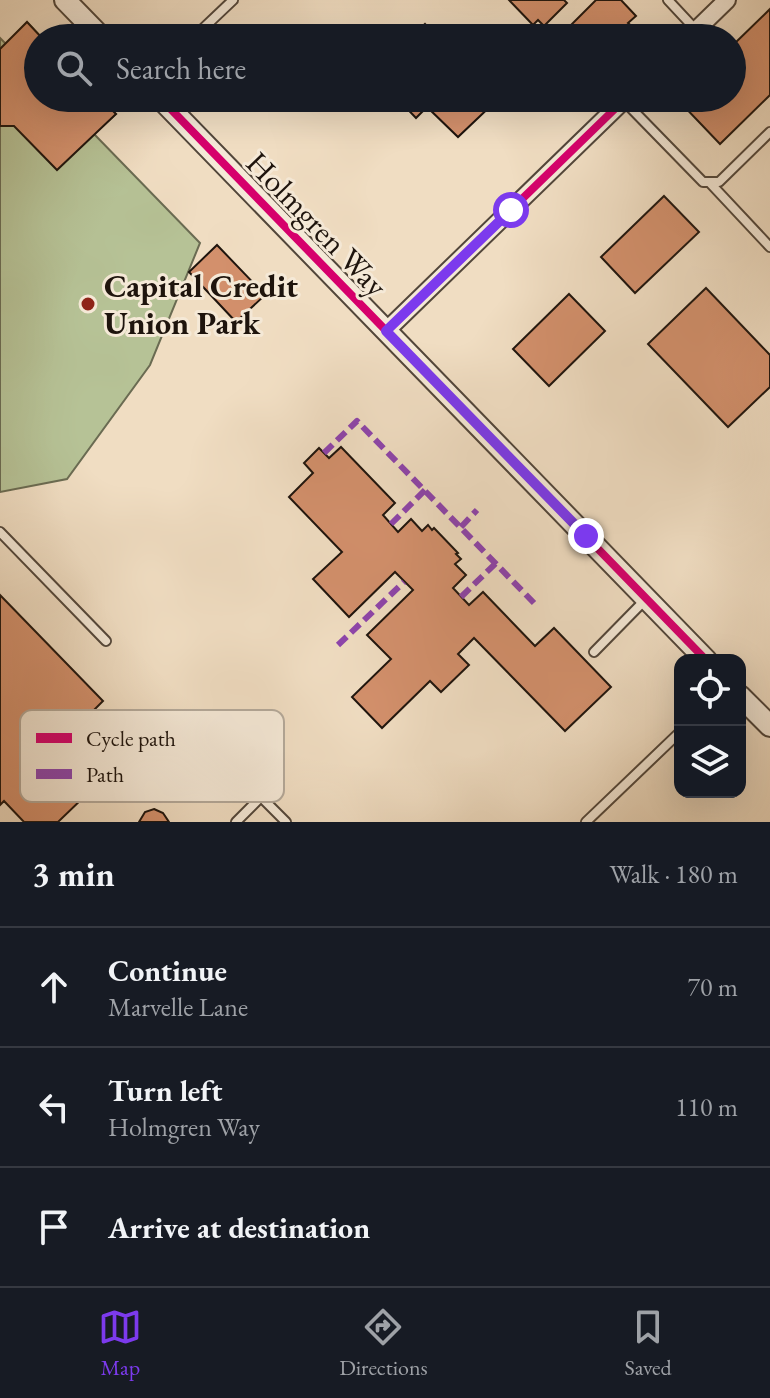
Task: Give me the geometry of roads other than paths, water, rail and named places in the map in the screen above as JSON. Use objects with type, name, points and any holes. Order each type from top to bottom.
[{"type":"street","points":[[65,0],[88,24]]},
{"type":"street","points":[[702,24],[727,0]]},
{"type":"street","name":"Holmgren Way","points":[[174,112],[700,654]]},
{"type":"street","points":[[386,331],[612,112]]},
{"type":"street","points":[[746,701],[768,721]]},
{"type":"lane","points":[[208,24],[233,0]]},
{"type":"lane","points":[[668,0],[685,24]]},
{"type":"lane","points":[[637,112],[703,182],[711,184],[719,182],[770,132]]},
{"type":"lane","points":[[711,184],[770,247]]},
{"type":"lane","points":[[0,532],[106,641]]},
{"type":"lane","points":[[594,652],[646,599]]},
{"type":"lane","points":[[586,822],[674,738]]},
{"type":"lane","points":[[236,822],[256,802]]},
{"type":"lane","points":[[266,802],[286,822]]},
{"type":"place","name":"Capital Credit Union Park","points":[[88,304]]}]
